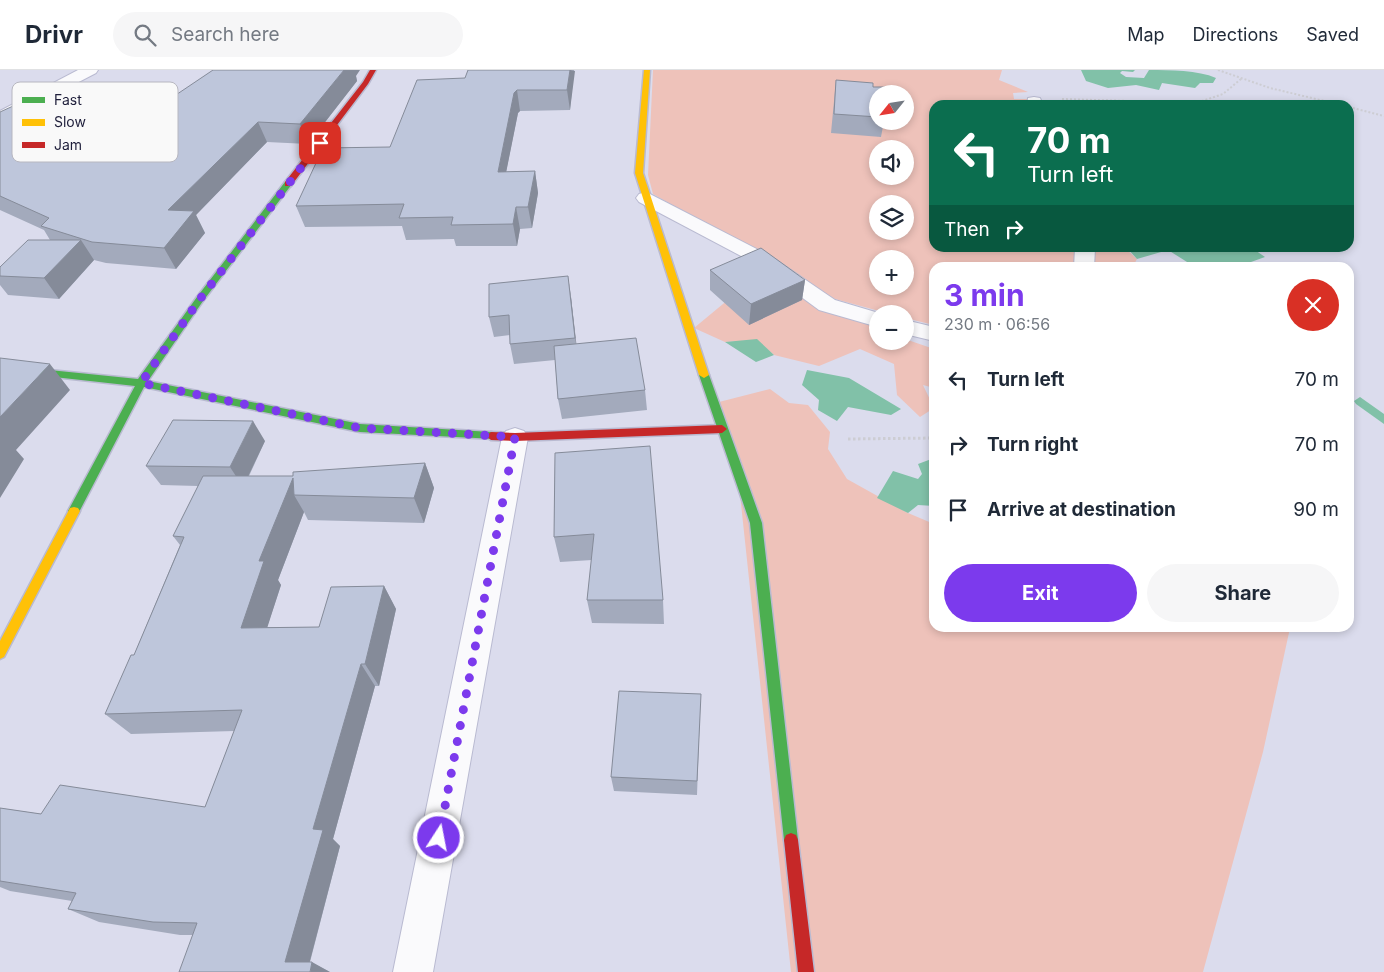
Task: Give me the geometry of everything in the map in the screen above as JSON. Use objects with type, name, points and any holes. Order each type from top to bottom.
[{"type":"street","points":[[68,82],[90,70]]},
{"type":"street","points":[[0,653],[141,383],[200,299],[366,84],[373,70]]},
{"type":"street","points":[[647,70],[639,173],[722,429],[756,523],[806,972]]},
{"type":"street","points":[[0,118],[12,112]]},
{"type":"street","points":[[646,198],[744,248],[776,267],[827,305],[869,317]]},
{"type":"street","points":[[914,329],[929,333]]},
{"type":"street","points":[[0,368],[141,383],[360,428],[515,437],[722,429]]},
{"type":"street","points":[[413,972],[515,437]]},
{"type":"path","points":[[1218,70],[1241,79],[1322,100]]},
{"type":"path","points":[[1205,100],[1223,94],[1241,79]]},
{"type":"path","points":[[1059,100],[1075,98],[1123,100]]},
{"type":"path","points":[[1354,108],[1384,116]]},
{"type":"path","points":[[848,439],[929,438]]},
{"type":"shaded area","points":[[653,70],[1002,70],[999,80],[1028,92],[1013,93],[1014,99],[1034,100],[929,100],[929,252],[1129,252],[1137,259],[1135,262],[929,262],[929,324],[914,320],[914,305],[869,305],[869,308],[835,299],[653,194],[648,175]]},
{"type":"shaded area","points":[[1081,70],[1135,70],[1133,72],[1122,71],[1120,73],[1126,77],[1144,78],[1149,70],[1175,70],[1201,73],[1216,78],[1213,83],[1200,83],[1195,88],[1162,83],[1159,90],[1136,85],[1108,88],[1086,81]]},
{"type":"shaded area","points":[[1131,252],[1161,252],[1137,259]]},
{"type":"shaded area","points":[[1171,252],[1258,252],[1265,257],[1251,262],[1187,262]]},
{"type":"shaded area","points":[[803,290],[869,322],[869,350],[914,350],[914,342],[929,347],[929,387],[923,385],[929,398],[929,411],[920,417],[897,395],[894,364],[860,349],[819,366],[774,355],[757,340],[725,342],[694,328],[729,299]]},
{"type":"shaded area","points":[[757,339],[774,355],[756,362],[725,342]]},
{"type":"shaded area","points":[[807,370],[849,378],[901,409],[891,415],[848,407],[837,421],[818,410],[819,400],[802,385]]},
{"type":"shaded area","points":[[770,389],[789,403],[808,405],[830,432],[828,449],[847,479],[908,513],[929,522],[929,632],[1289,632],[1263,752],[1203,972],[791,972],[736,457],[719,402]]},
{"type":"shaded area","points":[[929,460],[929,506],[918,505],[908,513],[877,498],[893,471],[918,479],[922,474],[918,464]]},
{"type":"building","points":[[213,70],[344,70],[300,124],[258,122],[168,210],[194,211],[164,248],[92,242],[41,226],[49,218],[0,196],[0,112],[12,107],[12,162],[178,162],[178,94]]},
{"type":"building","points":[[468,70],[570,70],[567,90],[517,90],[514,93],[498,172],[535,171],[528,207],[516,207],[513,224],[451,225],[453,217],[399,218],[404,204],[296,206],[323,148],[390,147],[417,80],[465,78]]},
{"type":"building","points":[[836,80],[873,83],[873,85],[869,85],[869,116],[834,114]]},
{"type":"building","points":[[28,240],[81,240],[44,278],[0,276],[0,267]]},
{"type":"building","points":[[761,248],[805,280],[751,304],[710,270]]},
{"type":"building","points":[[568,276],[575,338],[510,344],[509,315],[489,317],[489,284]]},
{"type":"building","points":[[636,338],[645,390],[558,399],[554,346]]},
{"type":"building","points":[[0,358],[50,364],[0,417]]},
{"type":"building","points":[[173,420],[253,421],[230,467],[146,466]]},
{"type":"building","points":[[650,446],[663,600],[587,600],[594,534],[554,537],[555,453]]},
{"type":"building","points":[[425,463],[414,498],[294,495],[293,478],[259,561],[264,561],[241,628],[319,627],[331,587],[384,586],[365,664],[361,664],[313,829],[323,830],[285,962],[312,962],[310,972],[179,972],[197,923],[153,922],[68,909],[76,893],[0,881],[0,808],[41,814],[60,785],[205,807],[242,710],[105,714],[131,655],[134,655],[184,537],[173,536],[203,476],[293,476],[293,472]]},
{"type":"building","points":[[619,691],[701,694],[697,781],[611,777]]},
{"type":"waterway","points":[[1360,401],[1384,420]]},
{"type":"traffic: fast","points":[[74,511],[141,383],[200,299],[288,184]]},
{"type":"traffic: fast","points":[[0,368],[141,383],[360,428],[491,436]]},
{"type":"traffic: fast","points":[[704,375],[756,523],[791,840]]},
{"type":"traffic: slow","points":[[647,70],[639,173],[704,375]]},
{"type":"traffic: slow","points":[[0,653],[74,511]]},
{"type":"traffic: jam","points":[[288,184],[366,83],[373,70]]},
{"type":"traffic: jam","points":[[491,436],[515,437],[722,429]]},
{"type":"traffic: jam","points":[[791,840],[806,972]]},
{"type":"route","points":[[320,143],[200,299],[141,383],[360,428],[515,437],[439,838]]}]
